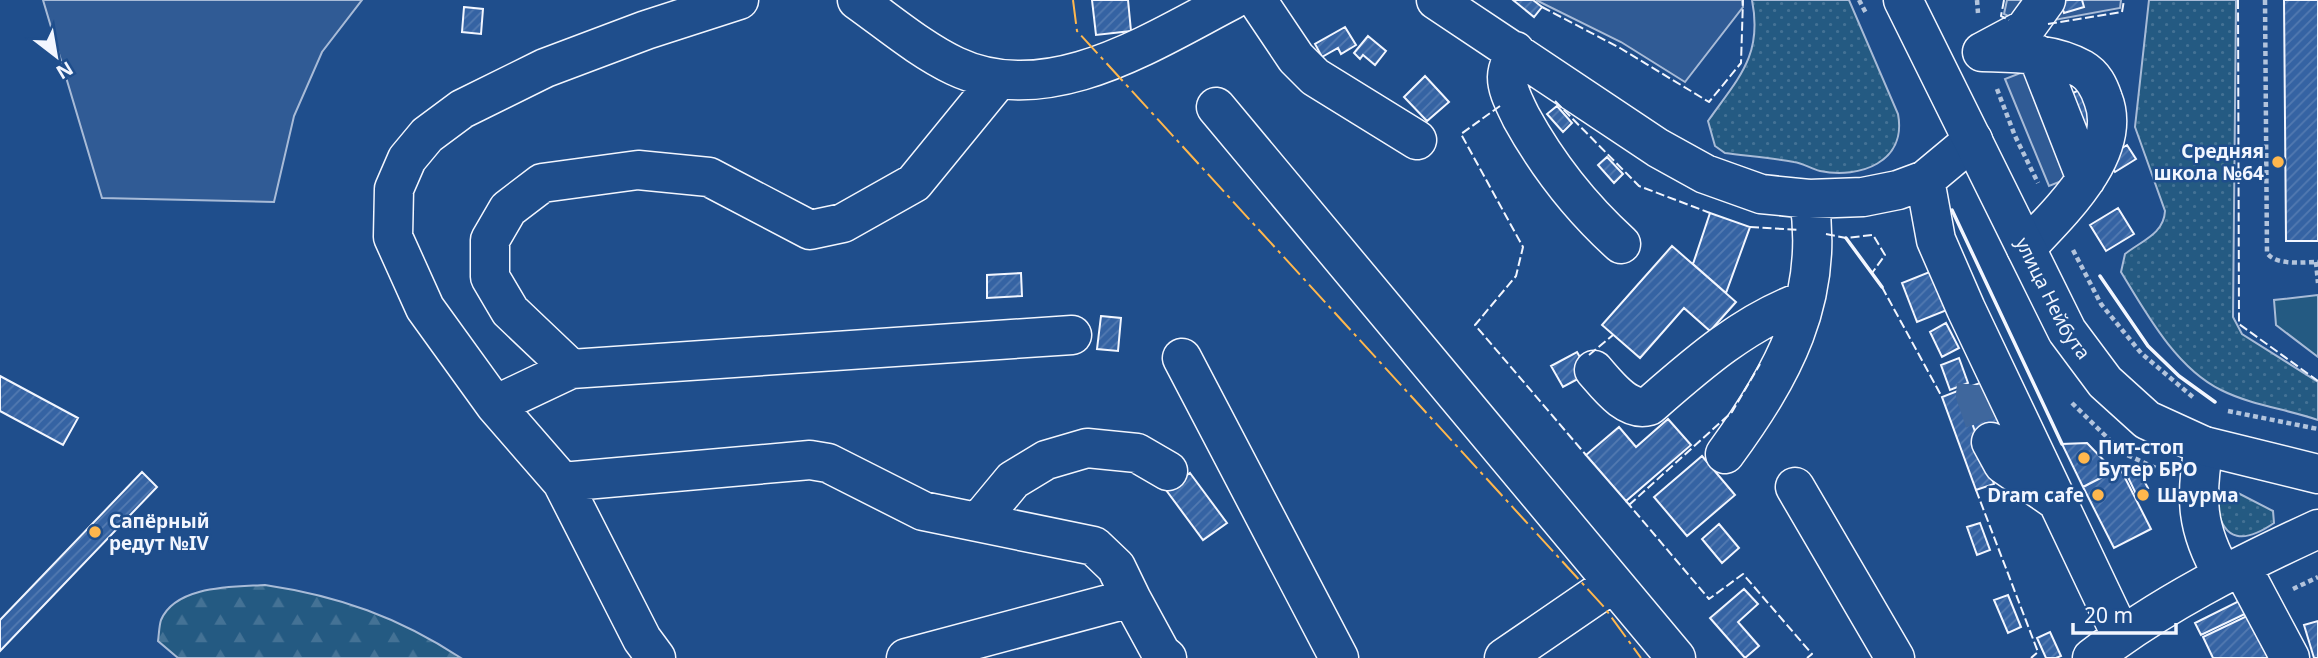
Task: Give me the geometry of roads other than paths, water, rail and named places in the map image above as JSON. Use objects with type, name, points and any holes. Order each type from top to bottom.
[{"type":"main road","points":[[656,658],[642,639],[562,482],[495,405],[425,308],[393,237],[394,189],[407,159],[426,135],[462,109],[545,68],[646,30],[739,0]]},
{"type":"main road","points":[[857,0],[954,66],[999,79],[1044,79],[1114,61],[1231,0]]},
{"type":"main road","points":[[1257,0],[1284,43],[1315,77],[1418,140]]},
{"type":"main road","points":[[1436,0],[1648,141],[1705,174],[1761,194],[1809,199],[1863,197],[1898,190],[1925,180],[1973,140]]},
{"type":"main road","points":[[1938,70],[1982,52],[2025,29],[2046,0]]},
{"type":"main road","name":"улица Нейбута","points":[[1915,9],[1938,70],[2067,331],[2105,382],[2147,420],[2204,446],[2318,474]]},
{"type":"main road","points":[[1515,51],[1507,81],[1511,97],[1532,137],[1545,160],[1583,209],[1620,244]]},
{"type":"main road","points":[[1982,52],[2038,54],[2081,68],[2099,87],[2109,113],[2109,125],[2086,179],[2026,247]]},
{"type":"main road","points":[[571,369],[510,311],[491,277],[490,240],[508,209],[542,183],[638,170],[709,177],[810,230],[843,223],[914,183],[999,79]]},
{"type":"main road","points":[[1216,107],[1676,658]]},
{"type":"main road","points":[[1925,180],[1936,240],[1982,371],[2055,500],[2107,647],[2232,571],[2318,529]]},
{"type":"main road","points":[[1725,454],[1764,401],[1796,337],[1810,274],[1809,199]]},
{"type":"main road","points":[[1594,370],[1629,405],[1638,409],[1649,407],[1739,332],[1774,312],[1803,302]]},
{"type":"main road","points":[[495,405],[571,369],[1072,335]]},
{"type":"main road","points":[[1182,358],[1339,658]]},
{"type":"main road","points":[[1991,442],[2003,464],[2055,500]]},
{"type":"main road","points":[[2204,446],[2197,486],[2200,526],[2209,552],[2232,571],[2290,658]]},
{"type":"main road","points":[[979,521],[1013,480],[1046,460],[1087,448],[1137,453],[1168,471]]},
{"type":"main road","points":[[562,482],[810,460],[828,463],[923,511],[1094,546],[1116,567],[1159,656]]},
{"type":"main road","points":[[1795,487],[1895,658]]},
{"type":"main road","points":[[1504,658],[1612,584]]},
{"type":"main road","points":[[906,658],[1131,598]]},
{"type":"tunnel","points":[[1976,385],[1975,395],[1991,442]]},
{"type":"place","name":"Средняя школа №64","points":[[2278,162]]},
{"type":"place","name":"Пит-стоп Бутер БРО","points":[[2084,458]]},
{"type":"place","name":"Dram cafe","points":[[2098,495]]},
{"type":"place","name":"Шаурма","points":[[2143,495]]},
{"type":"place","name":"Сапёрный редут №IV","points":[[95,532]]}]
